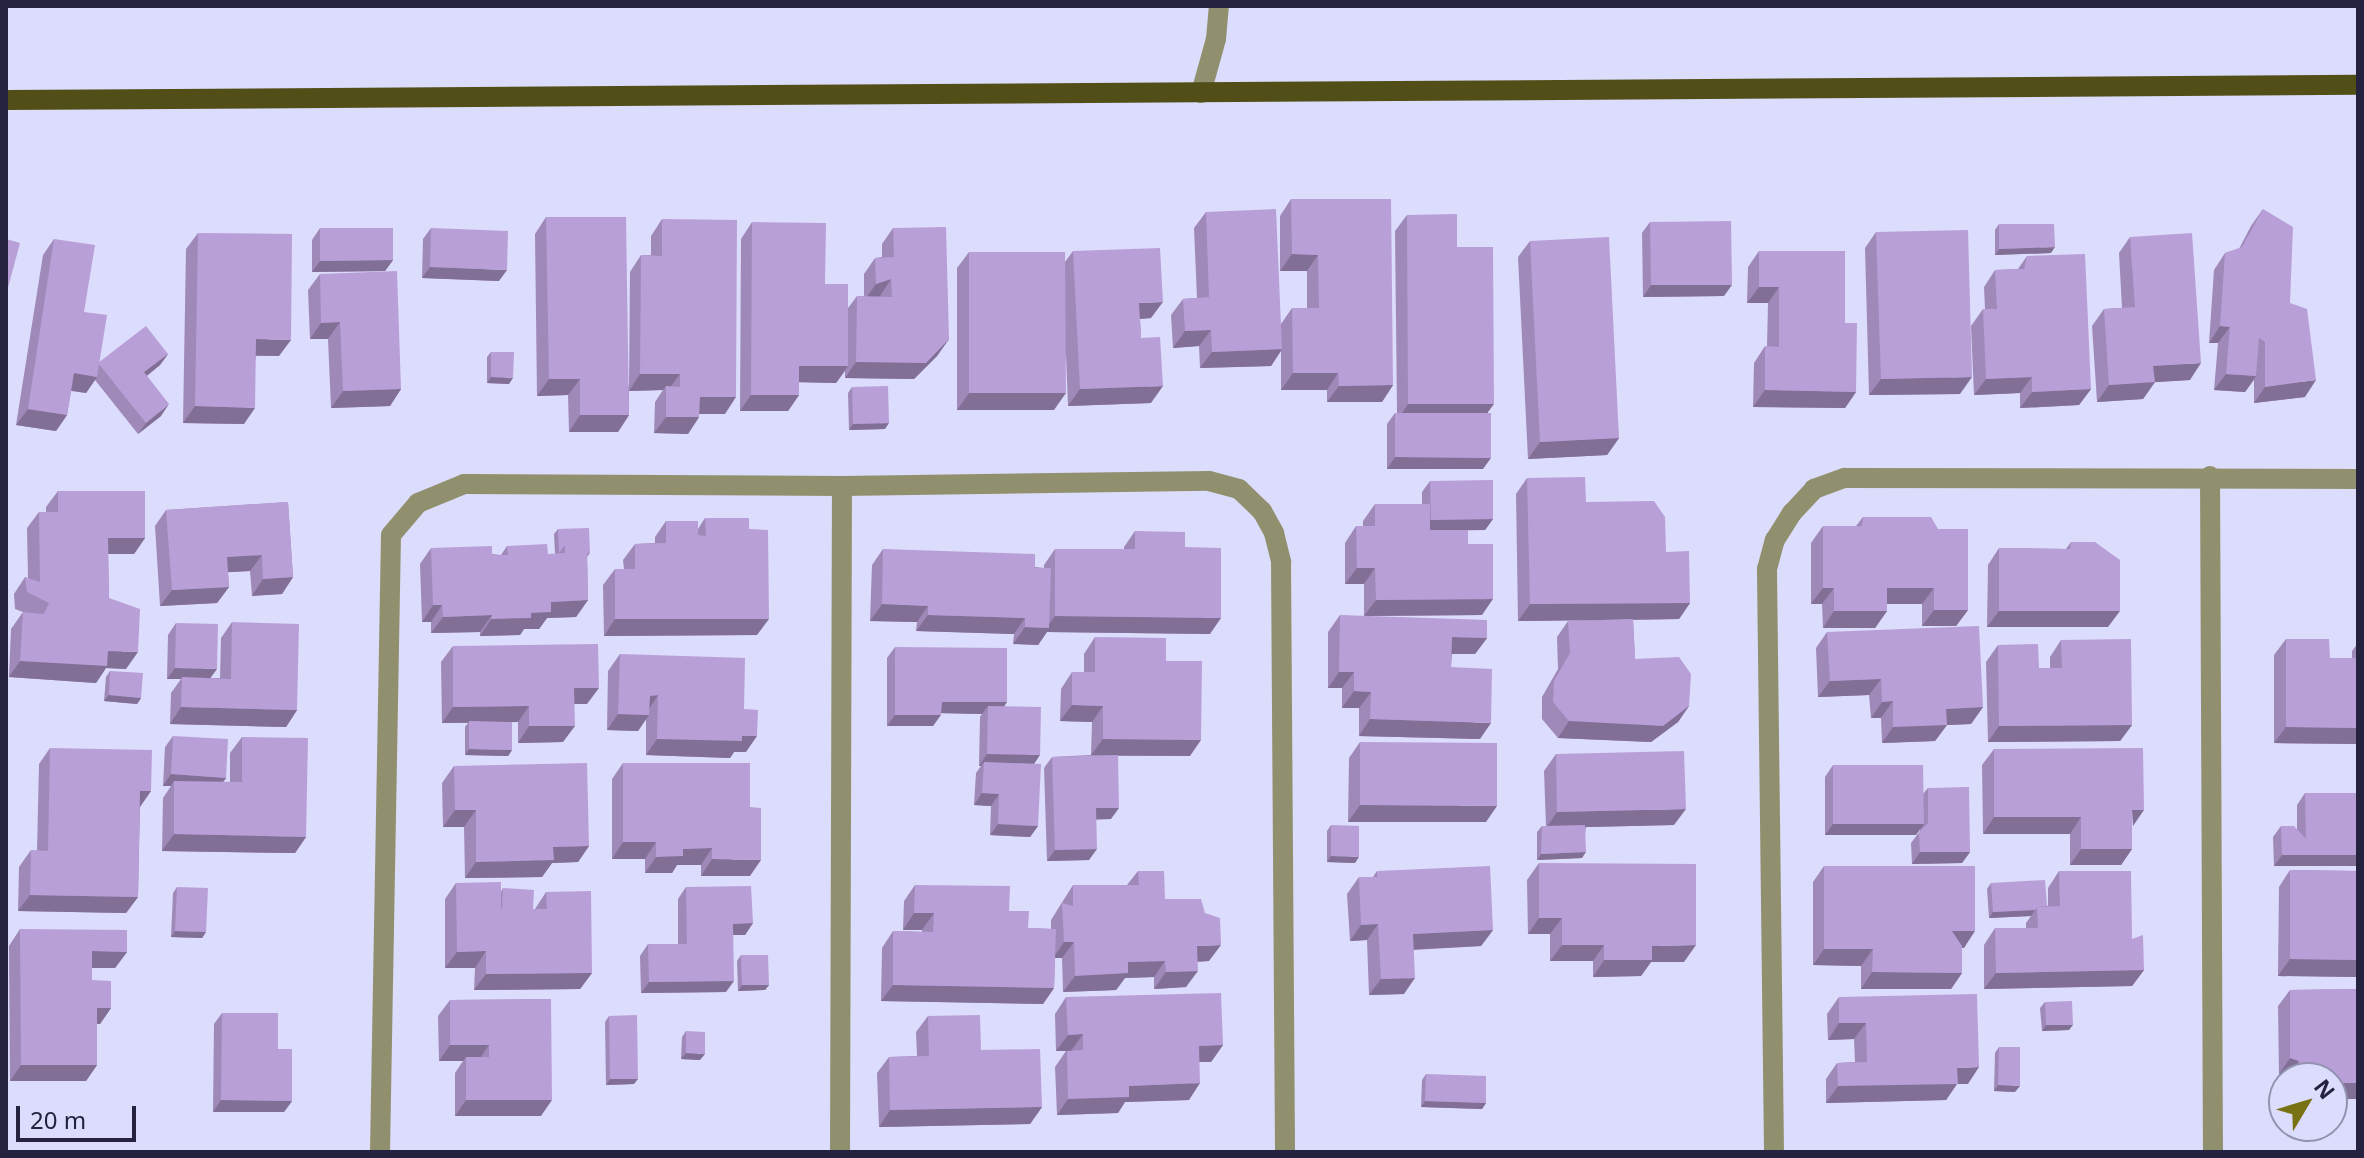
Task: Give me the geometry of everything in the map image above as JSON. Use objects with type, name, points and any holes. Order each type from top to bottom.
[{"type":"main road","points":[[6,100],[2358,85]]},
{"type":"street","points":[[1201,93],[1216,39],[1219,6]]},
{"type":"street","points":[[2210,476],[2213,1152]]},
{"type":"street","points":[[1774,1152],[1767,569],[1775,540],[1792,513],[1814,489],[1845,478],[2210,476],[2358,479]]},
{"type":"street","points":[[380,1152],[391,535],[418,503],[464,484],[842,486],[1209,481],[1239,489],[1262,511],[1274,533],[1281,562],[1285,1152]]},
{"type":"street","points":[[840,1152],[842,486]]},
{"type":"building","points":[[1291,199],[1391,199],[1393,385],[1339,386],[1338,373],[1293,373],[1292,308],[1319,308],[1318,255],[1292,254]]},
{"type":"building","points":[[1276,209],[1282,349],[1212,352],[1211,330],[1185,331],[1183,299],[1209,297],[1206,212]]},
{"type":"building","points":[[2263,209],[2293,227],[2290,303],[2307,309],[2316,380],[2265,387],[2265,342],[2259,338],[2256,376],[2226,374],[2230,327],[2220,326],[2225,253],[2242,247]]},
{"type":"building","points":[[1457,214],[1457,247],[1493,247],[1494,404],[1408,404],[1407,215]]},
{"type":"building","points":[[546,217],[626,217],[629,415],[580,415],[580,379],[549,379]]},
{"type":"building","points":[[662,219],[737,220],[736,397],[700,397],[699,417],[666,417],[666,386],[680,387],[680,374],[640,374],[641,255],[662,256]]},
{"type":"building","points":[[1731,221],[1732,285],[1651,285],[1650,222]]},
{"type":"building","points":[[752,222],[826,223],[825,284],[848,284],[848,366],[799,366],[799,395],[751,395]]},
{"type":"building","points":[[1999,224],[2054,224],[2055,247],[1999,249]]},
{"type":"building","points":[[946,227],[949,339],[926,363],[856,362],[857,296],[892,297],[891,279],[876,284],[875,258],[894,257],[893,228]]},
{"type":"building","points":[[320,228],[393,228],[393,260],[320,261]]},
{"type":"building","points":[[431,228],[508,231],[507,270],[430,267]]},
{"type":"building","points":[[1968,230],[1972,377],[1881,379],[1876,232]]},
{"type":"building","points":[[198,233],[292,234],[291,340],[256,339],[255,408],[195,406]]},
{"type":"building","points":[[2192,233],[2201,363],[2153,366],[2155,382],[2109,385],[2104,309],[2135,307],[2130,237]]},
{"type":"building","points":[[1609,237],[1619,438],[1540,442],[1530,241]]},
{"type":"building","points":[[6,239],[20,243],[6,295]]},
{"type":"building","points":[[54,239],[95,245],[84,312],[107,315],[97,377],[74,373],[67,415],[28,409]]},
{"type":"building","points":[[1160,248],[1163,302],[1139,303],[1141,338],[1160,337],[1163,386],[1080,389],[1073,251]]},
{"type":"building","points":[[1759,251],[1845,251],[1845,323],[1857,323],[1856,392],[1765,390],[1765,346],[1779,347],[1779,287],[1759,287]]},
{"type":"building","points":[[969,252],[1065,252],[1066,393],[969,393]]},
{"type":"building","points":[[2085,254],[2091,389],[2032,392],[2032,377],[1986,379],[1983,309],[1997,309],[1995,270],[2024,269],[2027,256]]},
{"type":"building","points":[[397,271],[401,389],[343,391],[340,322],[321,323],[320,274]]},
{"type":"building","points":[[146,326],[168,354],[144,372],[169,404],[146,423],[98,363]]},
{"type":"building","points":[[491,352],[514,352],[513,378],[491,377]]},
{"type":"building","points":[[888,386],[889,423],[853,424],[852,387]]},
{"type":"building","points":[[1395,413],[1491,413],[1491,458],[1395,457]]},
{"type":"building","points":[[1585,477],[1586,502],[1654,501],[1665,517],[1666,552],[1689,551],[1690,603],[1530,604],[1527,478]]},
{"type":"building","points":[[1493,480],[1493,519],[1431,520],[1430,481]]},
{"type":"building","points":[[58,491],[145,491],[145,538],[108,538],[109,598],[140,609],[138,652],[108,651],[107,666],[20,661],[23,612],[44,614],[49,603],[27,592],[25,577],[40,582],[39,512],[58,512]]},
{"type":"building","points":[[288,502],[293,577],[263,579],[262,555],[227,557],[229,587],[172,590],[166,510]]},
{"type":"building","points":[[1375,504],[1430,504],[1430,530],[1468,530],[1468,544],[1493,544],[1493,599],[1376,600],[1375,568],[1357,568],[1356,526],[1375,526]]},
{"type":"building","points":[[1863,517],[1931,517],[1938,529],[1968,529],[1968,610],[1934,610],[1934,588],[1887,588],[1887,611],[1834,611],[1834,588],[1823,588],[1823,526],[1862,526]]},
{"type":"building","points":[[705,518],[749,518],[749,529],[768,530],[769,619],[615,619],[615,569],[635,569],[635,544],[666,543],[666,521],[698,521],[698,535],[706,536]]},
{"type":"building","points":[[589,528],[590,553],[587,553],[587,545],[565,545],[559,553],[558,529]]},
{"type":"building","points":[[1135,531],[1185,532],[1185,547],[1221,548],[1221,618],[1055,616],[1055,549],[1135,549]]},
{"type":"building","points":[[2071,542],[2095,542],[2120,560],[2120,611],[1999,611],[1999,548],[2070,549]]},
{"type":"building","points":[[547,544],[548,554],[565,553],[565,545],[587,545],[588,600],[551,602],[551,612],[531,613],[531,618],[491,619],[492,615],[443,617],[442,605],[433,605],[431,548],[492,546],[492,555],[508,555],[507,546]]},
{"type":"building","points":[[883,549],[1035,554],[1035,568],[1051,568],[1049,628],[1025,627],[1025,618],[928,615],[928,606],[882,604]]},
{"type":"building","points":[[1340,615],[1487,620],[1487,638],[1452,637],[1451,667],[1492,669],[1491,723],[1370,719],[1371,692],[1354,691],[1354,672],[1339,672]]},
{"type":"building","points":[[1633,619],[1635,659],[1679,657],[1691,674],[1689,706],[1663,726],[1569,721],[1553,702],[1554,681],[1570,653],[1568,621]]},
{"type":"building","points":[[232,622],[299,624],[297,710],[181,707],[182,677],[231,679]]},
{"type":"building","points":[[176,623],[218,624],[217,669],[175,668]]},
{"type":"building","points":[[1979,626],[1983,707],[1946,709],[1947,725],[1893,727],[1893,701],[1882,702],[1881,679],[1830,681],[1827,632]]},
{"type":"building","points":[[1095,637],[1166,638],[1166,661],[1202,661],[1201,740],[1103,739],[1103,706],[1072,705],[1072,672],[1095,672]]},
{"type":"building","points":[[2131,639],[2132,725],[1999,726],[1998,645],[2038,644],[2039,668],[2062,668],[2061,640]]},
{"type":"building","points":[[2286,639],[2329,639],[2330,658],[2358,658],[2358,728],[2286,727]]},
{"type":"building","points":[[598,644],[599,688],[574,688],[575,726],[529,726],[529,706],[453,707],[453,646]]},
{"type":"building","points":[[895,647],[1007,648],[1007,702],[942,702],[941,715],[895,715]]},
{"type":"building","points":[[620,654],[745,658],[744,709],[758,710],[757,736],[742,736],[742,741],[657,739],[658,695],[650,696],[649,715],[618,714]]},
{"type":"building","points":[[110,671],[143,673],[141,698],[109,695]]},
{"type":"building","points":[[988,706],[1041,707],[1040,755],[987,754]]},
{"type":"building","points":[[469,721],[512,722],[512,750],[469,749]]},
{"type":"building","points":[[173,736],[228,739],[226,778],[171,774]]},
{"type":"building","points":[[242,737],[308,738],[306,837],[174,834],[174,781],[242,782]]},
{"type":"building","points":[[1360,742],[1497,743],[1497,806],[1360,805]]},
{"type":"building","points":[[50,748],[152,750],[151,791],[140,791],[138,897],[30,895],[31,850],[48,851]]},
{"type":"building","points":[[2143,748],[2144,810],[2132,810],[2132,849],[2081,849],[2081,817],[1994,817],[1994,749]]},
{"type":"building","points":[[1684,751],[1686,809],[1557,812],[1556,754]]},
{"type":"building","points":[[1118,755],[1119,808],[1096,808],[1097,849],[1055,850],[1052,757]]},
{"type":"building","points":[[984,762],[1041,764],[1038,826],[998,824],[999,794],[982,793]]},
{"type":"building","points":[[587,763],[589,846],[553,847],[554,860],[476,862],[476,810],[455,810],[454,766]]},
{"type":"building","points":[[623,763],[750,763],[750,807],[761,808],[761,860],[712,859],[712,848],[683,849],[683,856],[656,857],[656,842],[623,842]]},
{"type":"building","points":[[1833,765],[1923,765],[1924,824],[1833,824]]},
{"type":"building","points":[[1969,787],[1970,852],[1920,852],[1919,832],[1928,823],[1928,788]]},
{"type":"building","points":[[2305,793],[2358,793],[2358,855],[2282,855],[2281,826],[2294,826],[2306,839]]},
{"type":"building","points":[[1331,825],[1359,826],[1359,857],[1331,856]]},
{"type":"building","points":[[1585,825],[1586,852],[1541,854],[1542,826]]},
{"type":"building","points":[[1539,863],[1696,864],[1696,945],[1652,946],[1652,960],[1604,960],[1604,945],[1562,945],[1562,918],[1539,918]]},
{"type":"building","points":[[1490,866],[1493,930],[1413,934],[1415,978],[1381,979],[1378,924],[1361,925],[1359,877],[1377,877],[1377,871]]},
{"type":"building","points":[[1824,866],[1975,866],[1975,931],[1952,931],[1962,946],[1962,973],[1872,972],[1873,949],[1824,949]]},
{"type":"building","points":[[2290,870],[2358,871],[2358,960],[2290,959]]},
{"type":"building","points":[[1138,871],[1164,871],[1165,899],[1201,899],[1205,913],[1220,918],[1221,945],[1197,946],[1198,971],[1166,972],[1165,961],[1128,962],[1128,973],[1075,976],[1074,942],[1064,942],[1062,903],[1073,906],[1073,885],[1139,885]]},
{"type":"building","points":[[2059,871],[2131,871],[2132,939],[2143,935],[2144,970],[1996,973],[1995,928],[2038,928],[2037,907],[2060,906]]},
{"type":"building","points":[[2045,880],[2047,906],[2035,910],[1993,912],[1991,883]]},
{"type":"building","points":[[501,882],[501,909],[547,909],[546,892],[591,891],[592,973],[486,974],[486,951],[457,952],[456,883]]},
{"type":"building","points":[[915,885],[1010,886],[1009,911],[1029,911],[1028,928],[1056,929],[1054,988],[893,985],[893,931],[933,932],[934,913],[914,913]]},
{"type":"building","points":[[751,886],[753,923],[733,924],[734,981],[649,982],[648,944],[687,944],[686,887]]},
{"type":"building","points":[[177,887],[208,888],[206,932],[175,931]]},
{"type":"building","points":[[503,888],[534,890],[533,909],[502,909]]},
{"type":"building","points":[[20,929],[127,930],[127,952],[92,951],[92,980],[111,981],[111,1008],[97,1008],[97,1065],[21,1065]]},
{"type":"building","points":[[741,955],[768,955],[769,985],[742,985]]},
{"type":"building","points":[[2358,989],[2358,1083],[2348,1083],[2348,1062],[2299,1062],[2290,1058],[2290,990]]},
{"type":"building","points":[[1221,993],[1223,1045],[1199,1046],[1200,1083],[1129,1086],[1129,1097],[1068,1099],[1067,1051],[1083,1050],[1083,1034],[1068,1035],[1066,997]]},
{"type":"building","points":[[1977,994],[1979,1067],[1957,1068],[1958,1084],[1838,1086],[1837,1063],[1867,1062],[1866,1023],[1839,1023],[1839,997]]},
{"type":"building","points":[[551,999],[552,1100],[466,1100],[466,1057],[489,1057],[489,1045],[450,1045],[450,1000]]},
{"type":"building","points":[[2072,1001],[2073,1025],[2046,1025],[2045,1002]]},
{"type":"building","points":[[222,1013],[278,1013],[278,1049],[292,1049],[292,1101],[221,1100]]},
{"type":"building","points":[[637,1015],[638,1079],[610,1079],[609,1016]]},
{"type":"building","points":[[980,1015],[981,1050],[1040,1049],[1042,1107],[890,1110],[889,1057],[929,1056],[928,1016]]},
{"type":"building","points":[[686,1031],[705,1032],[705,1054],[686,1053]]},
{"type":"building","points":[[1999,1047],[2020,1047],[2020,1086],[1998,1085]]},
{"type":"building","points":[[1426,1074],[1486,1076],[1486,1103],[1425,1101]]}]
